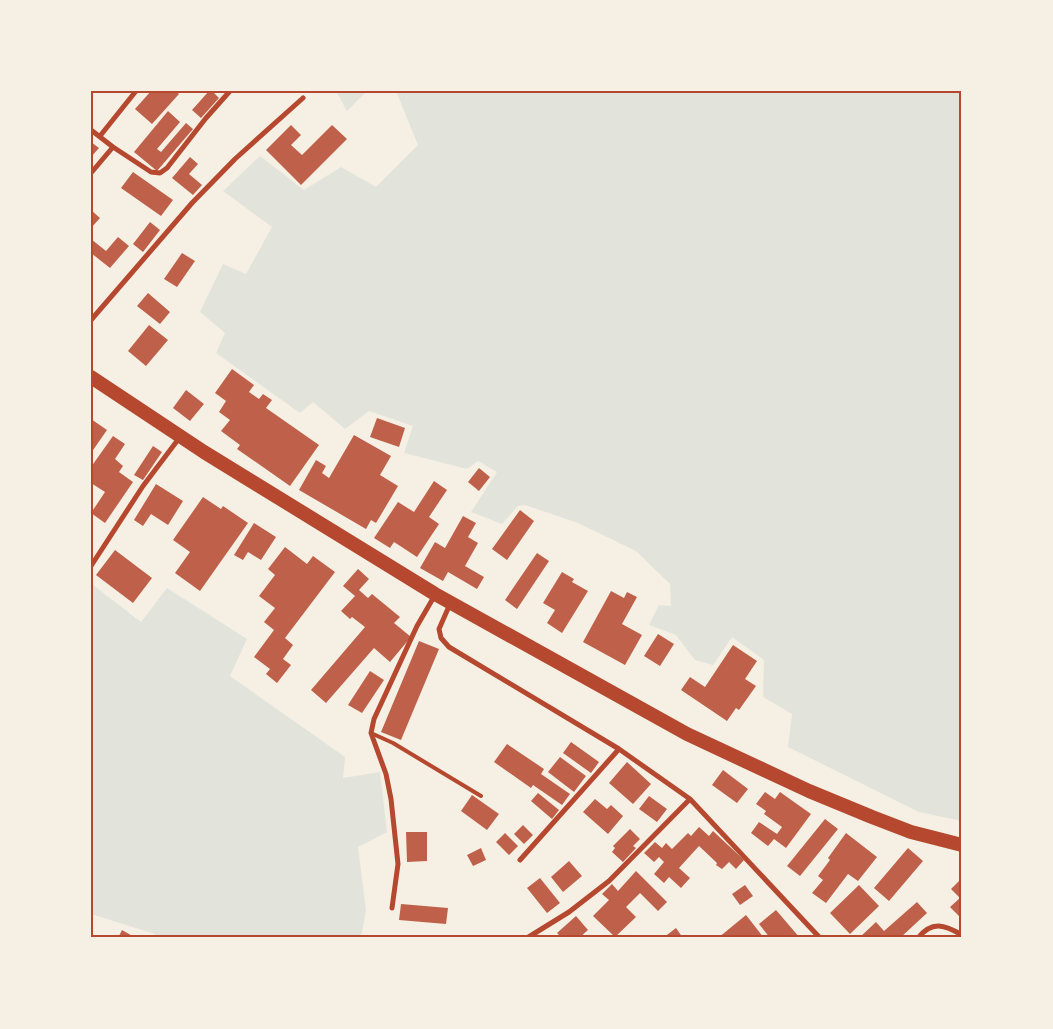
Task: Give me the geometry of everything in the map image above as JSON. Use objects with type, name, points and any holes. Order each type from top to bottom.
[{"type":"highway","points":[[91,377],[180,436],[435,594],[670,725],[728,754],[872,817],[911,832],[962,845]]},
{"type":"street","points":[[100,136],[136,91]]},
{"type":"street","points":[[91,130],[151,172],[160,173],[167,168],[230,91]]},
{"type":"street","points":[[91,320],[192,203],[235,159],[303,98]]},
{"type":"street","points":[[91,173],[113,147]]},
{"type":"street","points":[[91,566],[143,486],[180,436]]},
{"type":"street","points":[[392,908],[398,864],[392,808],[386,774],[371,733],[374,719],[409,643],[435,594]]},
{"type":"street","points":[[450,603],[439,629],[441,638],[449,647],[620,749],[690,799],[820,938]]},
{"type":"street","points":[[520,860],[620,749]]},
{"type":"street","points":[[527,938],[569,912],[609,881],[690,799]]},
{"type":"street","points":[[918,938],[923,931],[931,926],[944,926],[962,935]]},
{"type":"lane","points":[[371,733],[381,736],[415,755],[481,796]]},
{"type":"shaded area","points":[[336,91],[367,91],[347,111]]},
{"type":"shaded area","points":[[396,91],[962,91],[962,821],[919,812],[788,747],[792,714],[763,697],[764,660],[732,637],[713,665],[695,660],[676,635],[649,625],[659,605],[671,606],[670,584],[636,551],[578,523],[525,505],[518,506],[502,524],[471,512],[497,472],[478,461],[467,469],[404,453],[413,426],[369,411],[345,429],[313,402],[300,413],[216,353],[225,333],[200,312],[223,264],[246,274],[272,227],[223,191],[260,156],[304,190],[341,167],[376,187],[418,145]]},
{"type":"shaded area","points":[[93,585],[141,622],[167,588],[247,639],[230,676],[345,757],[343,778],[380,772],[387,832],[358,847],[366,910],[361,938],[153,938],[155,934],[91,914],[91,588]]},
{"type":"building","points":[[151,91],[176,91],[179,94],[152,124],[135,109]]},
{"type":"building","points":[[209,91],[212,91],[219,98],[201,118],[192,110]]},
{"type":"building","points":[[168,111],[180,122],[157,149],[161,152],[186,123],[193,129],[157,171],[134,152]]},
{"type":"building","points":[[291,125],[301,135],[291,145],[302,155],[332,125],[347,139],[301,185],[266,150]]},
{"type":"building","points":[[91,142],[99,148],[91,157]]},
{"type":"building","points":[[190,157],[198,164],[189,174],[202,185],[193,195],[172,178]]},
{"type":"building","points":[[133,172],[173,200],[161,216],[121,188]]},
{"type":"building","points":[[91,210],[100,218],[91,228]]},
{"type":"building","points":[[150,222],[160,230],[143,252],[133,244]]},
{"type":"building","points":[[118,237],[129,246],[110,268],[91,253],[91,239],[106,251]]},
{"type":"building","points":[[182,253],[195,261],[177,287],[164,279]]},
{"type":"building","points":[[148,293],[170,312],[160,324],[137,306]]},
{"type":"building","points":[[149,325],[168,340],[146,366],[128,351]]},
{"type":"building","points":[[232,369],[254,385],[249,392],[259,399],[263,394],[272,400],[266,408],[319,445],[290,486],[237,449],[240,445],[221,431],[230,420],[219,412],[226,401],[215,393]]},
{"type":"building","points":[[186,390],[204,404],[190,421],[173,408]]},
{"type":"building","points":[[377,418],[405,428],[399,447],[370,437]]},
{"type":"building","points":[[91,419],[107,430],[91,453]]},
{"type":"building","points":[[354,435],[391,456],[380,475],[398,486],[376,523],[371,520],[366,529],[299,490],[316,460],[326,466],[322,473],[329,478]]},
{"type":"building","points":[[113,436],[125,444],[115,459],[123,466],[119,472],[133,482],[105,523],[91,513],[105,492],[91,483],[91,467]]},
{"type":"building","points":[[153,446],[162,452],[143,480],[134,475]]},
{"type":"building","points":[[479,468],[490,477],[479,491],[468,482]]},
{"type":"building","points":[[434,481],[447,490],[429,517],[439,524],[417,557],[394,542],[390,548],[374,538],[398,502],[414,512]]},
{"type":"building","points":[[156,484],[183,501],[168,525],[151,514],[143,526],[134,520]]},
{"type":"building","points":[[203,497],[221,509],[223,506],[248,523],[200,591],[175,573],[190,552],[173,540]]},
{"type":"building","points":[[520,510],[534,521],[507,560],[492,549]]},
{"type":"building","points":[[463,516],[476,523],[468,537],[478,543],[465,566],[484,577],[477,589],[448,572],[443,581],[420,568],[435,542],[445,548]]},
{"type":"building","points":[[254,523],[276,537],[261,560],[248,552],[243,560],[234,555]]},
{"type":"building","points":[[285,547],[307,564],[313,556],[335,572],[285,638],[293,645],[283,659],[291,665],[277,683],[266,674],[270,669],[254,657],[274,630],[264,622],[275,608],[259,596],[275,575],[268,569]]},
{"type":"building","points":[[115,550],[152,578],[133,603],[96,575]]},
{"type":"building","points":[[537,553],[549,561],[517,609],[505,600]]},
{"type":"building","points":[[358,569],[369,579],[359,590],[368,598],[372,594],[400,617],[394,623],[411,637],[390,662],[374,648],[326,703],[311,690],[365,627],[352,617],[350,619],[341,611],[355,596],[343,586]]},
{"type":"building","points":[[562,572],[574,579],[572,582],[588,591],[562,633],[547,623],[555,610],[543,603]]},
{"type":"building","points":[[611,591],[624,598],[627,592],[637,597],[622,624],[642,635],[625,665],[583,642]]},
{"type":"building","points":[[658,634],[674,644],[660,666],[644,656]]},
{"type":"building","points":[[419,641],[439,649],[401,740],[381,732]]},
{"type":"building","points":[[733,645],[757,661],[745,679],[756,686],[739,710],[736,708],[727,721],[681,690],[690,677],[705,687]]},
{"type":"building","points":[[370,671],[384,680],[362,713],[348,705]]},
{"type":"building","points":[[571,742],[599,762],[591,773],[563,753]]},
{"type":"building","points":[[507,744],[544,769],[541,774],[570,794],[562,805],[533,785],[531,788],[494,762]]},
{"type":"building","points":[[560,757],[586,776],[574,792],[548,772]]},
{"type":"building","points":[[627,762],[651,784],[633,804],[609,783]]},
{"type":"building","points":[[723,770],[748,789],[737,803],[712,785]]},
{"type":"building","points":[[765,792],[775,799],[780,792],[811,814],[786,848],[774,839],[768,846],[751,833],[759,822],[777,834],[782,827],[764,814],[766,811],[756,804]]},
{"type":"building","points":[[538,793],[559,810],[552,819],[531,801]]},
{"type":"building","points":[[472,795],[499,814],[487,830],[461,811]]},
{"type":"building","points":[[649,796],[667,809],[657,822],[639,809]]},
{"type":"building","points":[[595,799],[607,809],[611,805],[623,816],[608,834],[583,812]]},
{"type":"building","points":[[825,819],[838,829],[800,876],[787,866]]},
{"type":"building","points":[[523,825],[533,835],[524,844],[514,834]]},
{"type":"building","points":[[699,827],[709,836],[713,831],[744,860],[736,869],[729,862],[722,869],[699,846],[679,868],[690,878],[681,888],[669,877],[664,883],[654,874],[664,862],[659,857],[654,862],[644,853],[655,842],[662,848],[666,843],[672,849],[688,833],[691,836]]},
{"type":"building","points":[[630,829],[640,839],[633,846],[636,848],[623,862],[612,852],[615,848],[613,846]]},
{"type":"building","points":[[406,832],[427,832],[427,861],[407,862]]},
{"type":"building","points":[[505,833],[518,846],[509,855],[496,842]]},
{"type":"building","points":[[846,833],[877,857],[858,881],[848,874],[826,903],[812,893],[823,880],[818,876],[830,860],[828,858]]},
{"type":"building","points":[[481,848],[486,860],[473,866],[467,855]]},
{"type":"building","points":[[908,848],[923,861],[889,901],[874,888]]},
{"type":"building","points":[[569,861],[582,876],[563,892],[551,877]]},
{"type":"building","points":[[636,871],[667,902],[658,911],[640,893],[626,907],[636,917],[615,937],[593,916],[609,900],[602,894],[612,884],[618,891]]},
{"type":"building","points":[[540,878],[560,903],[547,913],[527,888]]},
{"type":"building","points":[[962,878],[962,919],[950,907],[960,898],[951,889]]},
{"type":"building","points":[[745,885],[753,896],[740,905],[732,894]]},
{"type":"building","points":[[859,885],[879,906],[850,934],[830,913]]},
{"type":"building","points":[[917,902],[927,913],[900,938],[859,938],[876,922],[884,931]]},
{"type":"building","points":[[401,904],[448,908],[446,924],[399,920]]},
{"type":"building","points":[[776,910],[800,938],[770,938],[759,924]]},
{"type":"building","points":[[746,915],[764,938],[718,938]]},
{"type":"building","points":[[576,916],[588,930],[579,938],[562,938],[557,933]]},
{"type":"building","points":[[676,928],[683,938],[663,938]]},
{"type":"building","points":[[122,930],[136,938],[118,938]]}]
